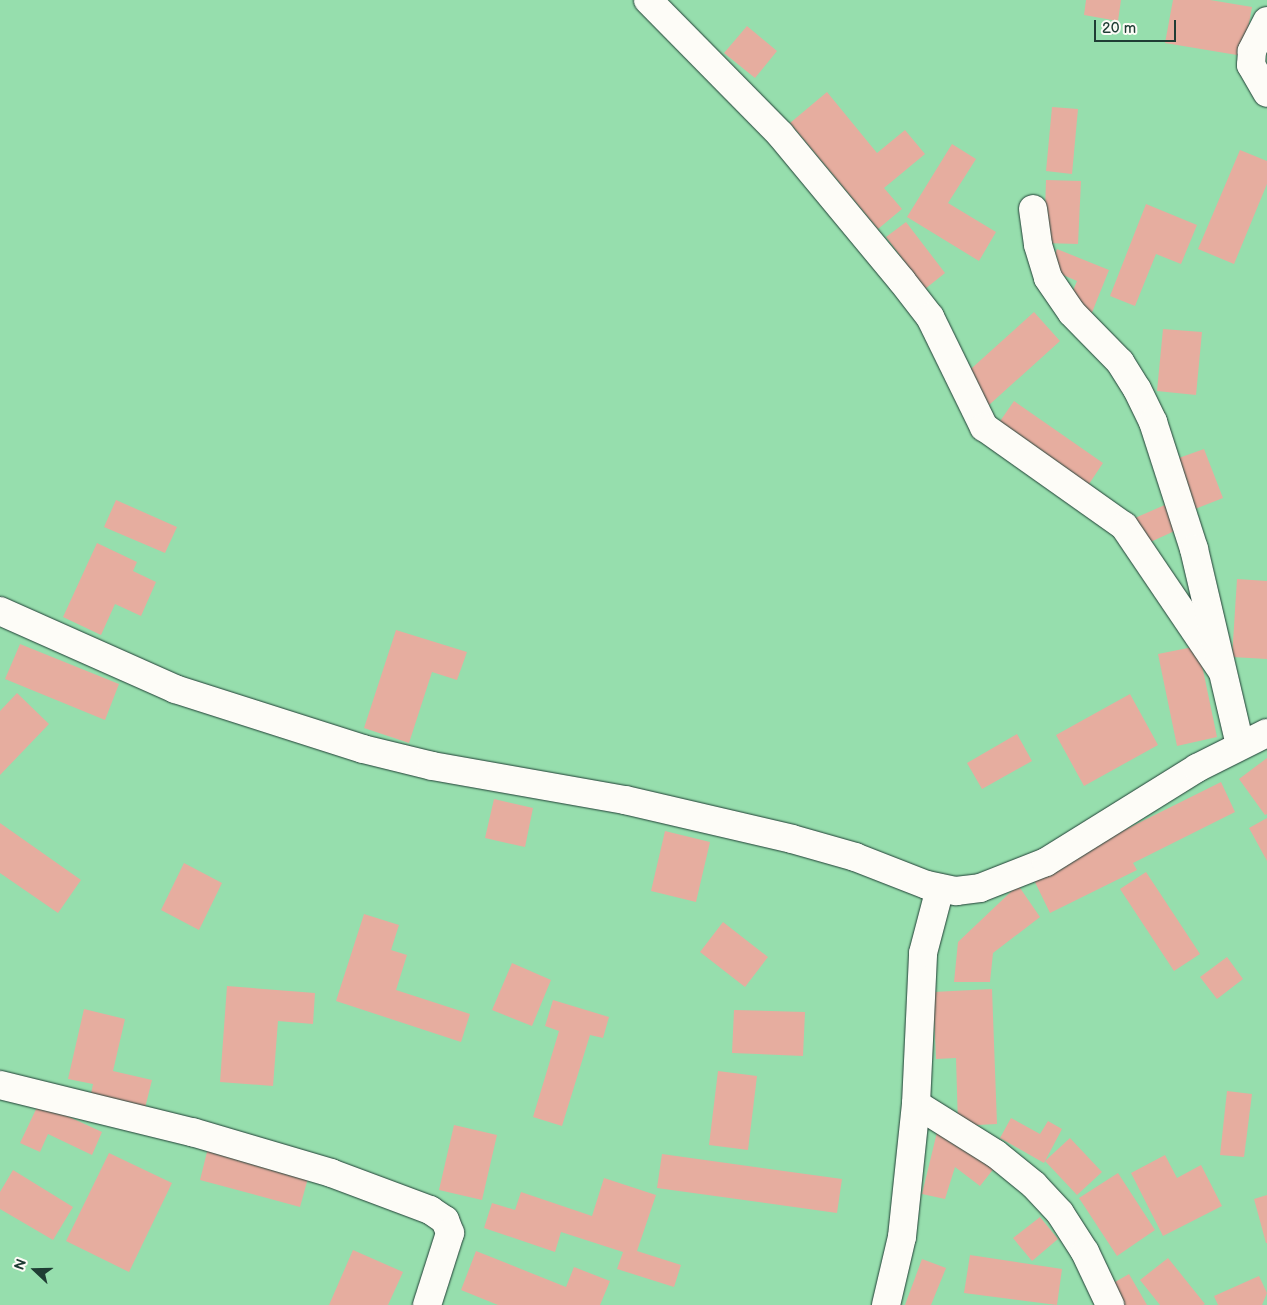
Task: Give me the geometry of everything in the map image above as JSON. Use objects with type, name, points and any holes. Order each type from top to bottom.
[{"type":"street","points":[[648,0],[780,134],[925,309],[984,427],[1124,526],[1221,669]]},
{"type":"street","points":[[1267,21],[1252,51],[1251,65],[1267,93]]},
{"type":"street","points":[[1033,209],[1038,245],[1048,278],[1072,313],[1120,362],[1137,388],[1153,422],[1194,549],[1240,745]]},
{"type":"street","points":[[0,611],[175,688],[363,749],[432,766],[625,800],[792,839],[940,888],[956,891],[980,888],[1046,862],[1240,745],[1267,733]]},
{"type":"street","points":[[886,1305],[902,1237],[916,1104],[923,953],[940,888]]},
{"type":"street","points":[[0,1085],[210,1137],[331,1173],[430,1210],[445,1220],[450,1233],[427,1305]]},
{"type":"street","points":[[916,1104],[996,1154],[1034,1185],[1070,1228],[1110,1305]]},
{"type":"green space","points":[[0,0],[1267,0],[1267,1305],[0,1305]]},
{"type":"building","points":[[1086,0],[1121,0],[1118,21],[1084,15]]},
{"type":"building","points":[[1173,0],[1210,0],[1252,7],[1243,56],[1165,43]]},
{"type":"building","points":[[747,26],[777,51],[755,78],[724,53]]},
{"type":"building","points":[[827,92],[877,153],[905,130],[925,154],[884,188],[902,209],[878,229],[790,123]]},
{"type":"building","points":[[1052,107],[1078,109],[1072,174],[1046,171]]},
{"type":"building","points":[[952,144],[976,159],[948,203],[996,232],[979,261],[907,217]]},
{"type":"building","points":[[1240,150],[1267,161],[1267,184],[1234,264],[1198,249]]},
{"type":"building","points":[[1046,180],[1081,181],[1078,244],[1044,243]]},
{"type":"building","points":[[1146,204],[1197,225],[1181,264],[1156,254],[1135,306],[1110,296]]},
{"type":"building","points":[[906,222],[945,273],[925,289],[886,237]]},
{"type":"building","points":[[1057,249],[1109,270],[1091,315],[1067,305],[1077,281],[1049,269]]},
{"type":"building","points":[[1034,312],[1060,341],[989,405],[963,376]]},
{"type":"building","points":[[1163,329],[1202,332],[1196,395],[1157,391]]},
{"type":"building","points":[[1014,401],[1103,463],[1085,490],[996,427]]},
{"type":"building","points":[[1204,449],[1223,498],[1195,509],[1176,459]]},
{"type":"building","points":[[116,500],[177,527],[165,553],[104,527]]},
{"type":"building","points":[[1167,504],[1179,529],[1146,544],[1135,518]]},
{"type":"building","points":[[97,543],[137,562],[133,571],[156,582],[141,616],[115,604],[101,635],[63,617]]},
{"type":"building","points":[[1237,579],[1267,581],[1267,659],[1232,657]]},
{"type":"building","points":[[396,630],[467,652],[457,680],[432,672],[409,743],[364,728]]},
{"type":"building","points":[[20,644],[119,684],[105,720],[5,679]]},
{"type":"building","points":[[1198,646],[1217,737],[1177,746],[1158,654]]},
{"type":"building","points":[[17,693],[49,724],[0,775],[0,711]]},
{"type":"building","points":[[1130,694],[1158,745],[1084,786],[1056,735]]},
{"type":"building","points":[[1017,734],[1032,761],[982,789],[967,763]]},
{"type":"building","points":[[1267,758],[1267,814],[1265,815],[1239,779]]},
{"type":"building","points":[[1221,782],[1235,812],[1133,863],[1137,870],[1050,913],[1032,876]]},
{"type":"building","points":[[494,799],[533,808],[525,847],[485,838]]},
{"type":"building","points":[[1267,818],[1267,861],[1249,828]]},
{"type":"building","points":[[0,823],[81,880],[58,913],[0,873]]},
{"type":"building","points":[[665,831],[710,842],[696,902],[651,891]]},
{"type":"building","points":[[184,863],[222,883],[199,930],[161,910]]},
{"type":"building","points":[[1146,872],[1200,954],[1174,971],[1120,889]]},
{"type":"building","points":[[1018,885],[1040,917],[993,953],[990,982],[954,982],[958,942]]},
{"type":"building","points":[[364,914],[399,925],[391,950],[407,955],[396,990],[470,1014],[461,1042],[336,1001]]},
{"type":"building","points":[[723,922],[768,957],[745,987],[700,952]]},
{"type":"building","points":[[1227,957],[1243,979],[1217,999],[1200,977]]},
{"type":"building","points":[[512,963],[551,980],[532,1026],[492,1010]]},
{"type":"building","points":[[227,986],[315,993],[313,1024],[278,1021],[273,1086],[220,1082]]},
{"type":"building","points":[[992,989],[997,1124],[958,1126],[956,1058],[936,1059],[933,992]]},
{"type":"building","points":[[553,1000],[609,1017],[603,1038],[590,1035],[562,1126],[533,1117],[559,1031],[545,1026]]},
{"type":"building","points":[[84,1009],[125,1019],[113,1071],[152,1080],[144,1112],[90,1099],[93,1084],[68,1079]]},
{"type":"building","points":[[734,1010],[805,1012],[803,1056],[732,1053]]},
{"type":"building","points":[[718,1071],[757,1076],[748,1150],[709,1145]]},
{"type":"building","points":[[1227,1091],[1252,1094],[1244,1157],[1220,1155]]},
{"type":"building","points":[[39,1103],[102,1132],[92,1155],[48,1134],[40,1152],[20,1143]]},
{"type":"building","points":[[1011,1118],[1040,1134],[1048,1121],[1062,1129],[1044,1163],[1000,1138]]},
{"type":"building","points":[[939,1124],[995,1167],[980,1186],[955,1167],[945,1199],[922,1194]]},
{"type":"building","points":[[454,1125],[497,1135],[482,1200],[439,1190]]},
{"type":"building","points":[[1070,1138],[1102,1172],[1077,1195],[1045,1161]]},
{"type":"building","points":[[209,1144],[310,1171],[300,1207],[200,1180]]},
{"type":"building","points":[[109,1153],[172,1183],[129,1272],[66,1241]]},
{"type":"building","points":[[662,1154],[842,1179],[837,1213],[657,1188]]},
{"type":"building","points":[[1165,1155],[1177,1178],[1201,1165],[1222,1206],[1163,1236],[1131,1173]]},
{"type":"building","points":[[13,1170],[73,1207],[53,1240],[0,1209],[0,1192]]},
{"type":"building","points":[[1118,1173],[1155,1230],[1117,1256],[1079,1198]]},
{"type":"building","points":[[604,1178],[656,1195],[637,1251],[681,1265],[674,1287],[617,1269],[623,1252],[561,1232],[555,1252],[484,1228],[492,1203],[515,1210],[521,1192],[592,1216]]},
{"type":"building","points":[[1267,1195],[1267,1243],[1266,1243],[1254,1199]]},
{"type":"building","points":[[1040,1217],[1058,1239],[1032,1261],[1013,1238]]},
{"type":"building","points":[[353,1250],[403,1272],[388,1305],[329,1305]]},
{"type":"building","points":[[476,1251],[566,1287],[574,1267],[610,1281],[600,1305],[498,1305],[461,1290]]},
{"type":"building","points":[[970,1255],[1062,1269],[1057,1305],[964,1293]]},
{"type":"building","points":[[1168,1258],[1205,1304],[1160,1305],[1140,1280]]},
{"type":"building","points":[[922,1259],[946,1268],[931,1305],[905,1305]]},
{"type":"building","points":[[1129,1274],[1147,1305],[1119,1305],[1108,1286]]},
{"type":"building","points":[[1259,1276],[1267,1293],[1262,1305],[1218,1305],[1214,1296]]}]
